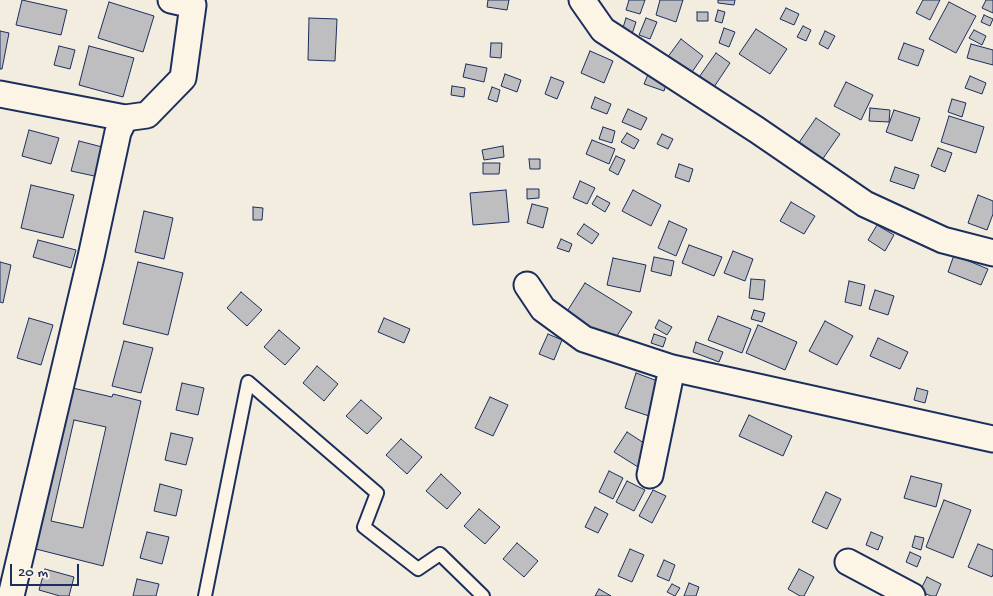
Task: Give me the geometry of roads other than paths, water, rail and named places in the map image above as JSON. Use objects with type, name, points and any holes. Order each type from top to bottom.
[{"type":"street","points":[[0,94],[125,118],[147,115],[183,78],[194,5],[171,0]]},
{"type":"street","points":[[582,0],[604,30],[757,130],[865,204],[943,240],[993,253]]},
{"type":"street","points":[[11,596],[89,267],[118,132],[125,118]]},
{"type":"street","points":[[527,285],[543,309],[584,339],[672,368],[993,439]]},
{"type":"street","points":[[650,475],[672,368]]},
{"type":"street","points":[[848,562],[912,596]]},
{"type":"lane","points":[[205,596],[248,382],[377,493],[364,527],[418,570],[440,554],[482,596]]}]
